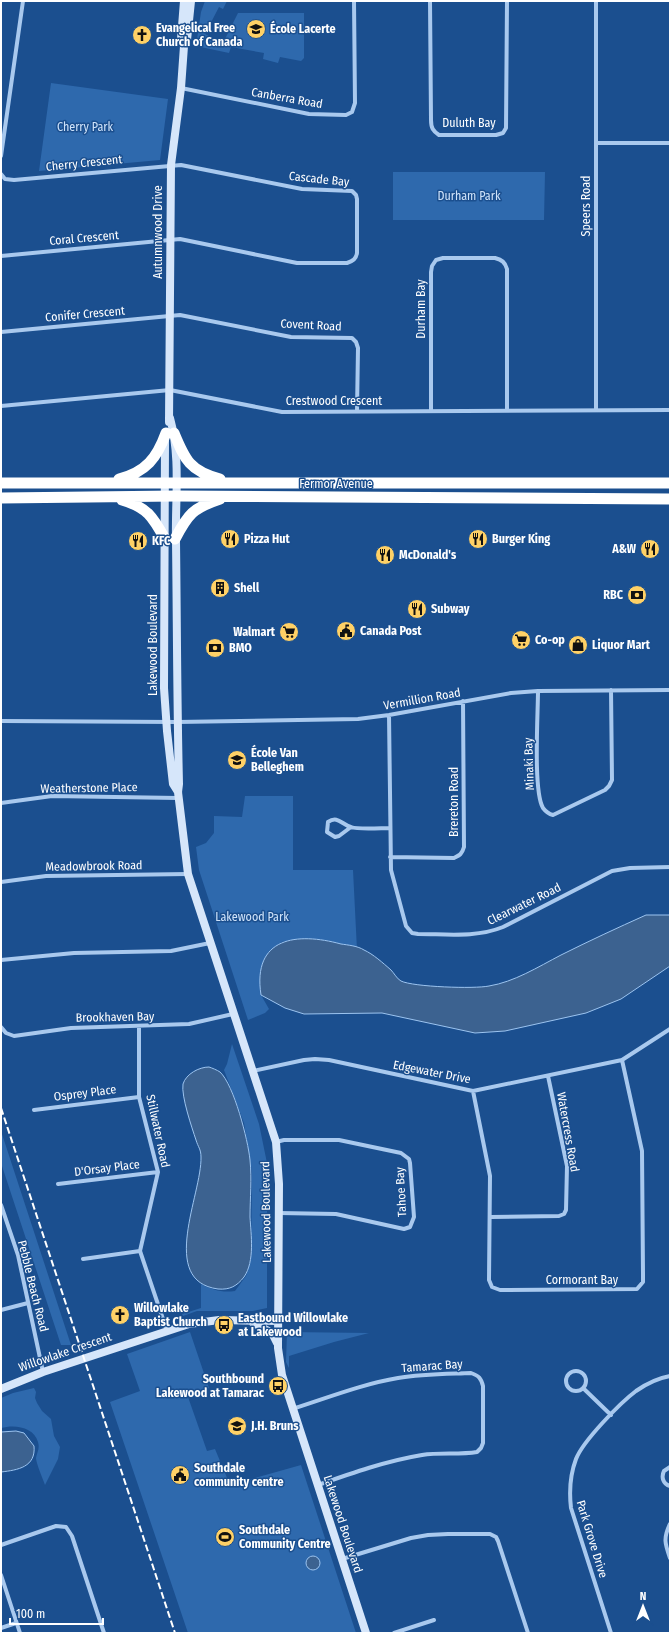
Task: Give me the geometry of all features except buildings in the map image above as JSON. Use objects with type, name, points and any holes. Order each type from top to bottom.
[{"type":"highway","points":[[101,483],[130,476],[148,465],[158,453],[170,433],[192,467],[209,476],[234,483]]},
{"type":"highway","name":"Fermor Avenue","points":[[1,482],[670,483]]},
{"type":"highway","points":[[112,496],[136,504],[149,512],[170,539],[192,512],[206,504],[231,496]]},
{"type":"highway","name":"Fermor Avenue","points":[[1,498],[231,496],[670,499]]},
{"type":"street","points":[[1,156],[22,1]]},
{"type":"street","name":"Canberra Road","points":[[181,88],[309,114],[346,115],[352,112],[355,102],[354,1]]},
{"type":"street","name":"Duluth Bay","points":[[430,1],[430,120],[431,126],[439,135],[496,134],[503,133],[506,128],[507,1]]},
{"type":"street","name":"Speers Road","points":[[596,1],[596,410]]},
{"type":"street","name":"Autumnwood Drive","points":[[164,496],[164,483],[170,433],[171,165],[181,88],[184,46],[181,39],[187,3]]},
{"type":"street","points":[[596,143],[670,143]]},
{"type":"street","name":"Cherry Crescent","points":[[1,174],[5,178],[14,180],[171,165]]},
{"type":"street","name":"Cascade Bay","points":[[170,240],[180,240],[297,263],[347,263],[352,261],[356,257],[357,253],[357,199],[356,195],[352,191],[302,189],[181,165],[171,165]]},
{"type":"street","name":"Coral Crescent","points":[[1,256],[170,240]]},
{"type":"street","name":"Durham Bay","points":[[431,411],[432,266],[436,260],[443,258],[495,258],[501,260],[507,269],[507,411]]},
{"type":"street","name":"Covent Road","points":[[170,316],[180,315],[291,337],[352,338],[356,342],[358,348],[357,411]]},
{"type":"street","name":"Conifer Crescent","points":[[1,332],[170,316]]},
{"type":"street","name":"Crestwood Crescent","points":[[1,406],[170,390],[277,411],[670,410]]},
{"type":"street","name":"Autumnwood Drive","points":[[170,433],[176,453],[176,496]]},
{"type":"street","name":"Lakewood Boulevard","points":[[164,496],[170,539],[177,616],[178,795],[188,874],[276,1142],[279,1213],[278,1348],[282,1375],[366,1633]]},
{"type":"street","name":"Lakewood Boulevard","points":[[176,496],[170,539],[165,615],[164,688],[173,784],[178,795]]},
{"type":"street","points":[[165,615],[177,616]]},
{"type":"street","name":"Minaki Bay","points":[[538,691],[538,785],[544,809],[553,815],[598,793],[609,786],[612,780],[611,690]]},
{"type":"street","name":"Vermillion Road","points":[[177,722],[358,719],[389,715],[511,693],[538,691],[670,690]]},
{"type":"street","name":"Brereton Road","points":[[390,857],[454,858],[463,853],[463,701]]},
{"type":"street","name":"Clearwater Road","points":[[389,715],[391,870],[406,926],[412,933],[489,933],[612,871],[630,868],[670,867]]},
{"type":"street","points":[[1,721],[177,722]]},
{"type":"street","name":"Weatherstone Place","points":[[1,803],[52,796],[178,795]]},
{"type":"street","points":[[351,827],[339,836],[335,837],[327,832],[328,822],[332,819],[341,821],[351,827],[390,828]]},
{"type":"street","name":"Meadowbrook Road","points":[[1,882],[46,876],[188,874]]},
{"type":"street","points":[[1,960],[74,952],[171,952],[210,943]]},
{"type":"street","name":"Brookhaven Bay","points":[[1,1027],[6,1033],[14,1036],[71,1028],[189,1024],[233,1014]]},
{"type":"street","name":"Stillwater Road","points":[[139,1026],[139,1097],[158,1172],[140,1252]]},
{"type":"street","name":"Edgewater Drive","points":[[253,1071],[315,1059],[329,1060],[460,1090],[473,1091],[622,1060],[670,1029]]},
{"type":"street","name":"Cormorant Bay","points":[[473,1091],[489,1166],[491,1217],[490,1284],[496,1289],[637,1289],[643,1282],[642,1151],[622,1060]]},
{"type":"street","name":"Watercress Road","points":[[491,1217],[558,1216],[564,1214],[566,1210],[567,1166],[548,1076]]},
{"type":"street","name":"Osprey Place","points":[[34,1110],[139,1097]]},
{"type":"street","name":"Tahoe Bay","points":[[276,1142],[284,1140],[339,1140],[401,1153],[406,1156],[410,1163],[414,1217],[410,1227],[404,1229],[336,1214],[279,1213]]},
{"type":"street","name":"D'Orsay Place","points":[[58,1184],[158,1172]]},
{"type":"street","name":"Pebble Beach Road","points":[[1,1205],[18,1255],[43,1372]]},
{"type":"street","points":[[84,1260],[140,1252],[167,1331]]},
{"type":"street","points":[[1,1310],[28,1303]]},
{"type":"street","points":[[248,1321],[272,1333],[278,1348]]},
{"type":"street","name":"Willowlake Crescent","points":[[1,1388],[43,1372],[199,1322],[278,1321]]},
{"type":"street","points":[[576,1371],[582,1373],[586,1382],[583,1388],[577,1390],[569,1387],[566,1381],[570,1373],[576,1371]]},
{"type":"street","name":"Tamarac Bay","points":[[292,1409],[360,1387],[426,1374],[471,1373],[478,1375],[481,1379],[483,1386],[483,1443],[477,1452],[424,1454],[388,1462],[317,1485]]},
{"type":"street","name":"Park Grove Drive","points":[[611,1633],[571,1508],[569,1496],[571,1475],[576,1459],[589,1438],[611,1415],[637,1390],[656,1380],[670,1376]]},
{"type":"street","points":[[583,1388],[611,1415]]},
{"type":"street","points":[[670,1467],[664,1471],[663,1477],[665,1483],[670,1486]]},
{"type":"street","points":[[670,1524],[666,1532],[665,1540],[670,1558]]},
{"type":"street","points":[[1,1545],[56,1526],[66,1527],[72,1536],[104,1633]]},
{"type":"street","points":[[342,1559],[411,1538],[428,1535],[455,1533],[490,1534],[496,1537],[498,1541],[528,1633]]},
{"type":"street","points":[[1,1576],[20,1633]]},
{"type":"street","points":[[394,1633],[434,1620]]},
{"type":"street","points":[[1,1628],[16,1623]]},
{"type":"green space","points":[[205,1],[227,1],[223,9],[219,7],[205,34],[223,43],[238,13],[304,13],[304,58],[301,61],[280,57],[278,63],[263,59],[264,53],[231,47],[229,53],[196,46],[201,12]]},
{"type":"green space","name":"Cherry Park","points":[[51,83],[168,99],[160,160],[39,171]]},
{"type":"green space","name":"Durham Park","points":[[393,172],[545,172],[544,220],[393,220]]},
{"type":"green space","name":"Lakewood Park","points":[[245,796],[293,796],[293,870],[353,870],[357,950],[338,943],[320,940],[301,939],[281,942],[261,995],[269,1009],[265,1013],[248,1020],[199,870],[196,847],[206,843],[214,833],[214,816],[242,817]]},
{"type":"green space","points":[[232,1044],[259,1124],[267,1163],[267,1308],[253,1311],[197,1311],[183,1316],[182,1314],[201,1308],[201,1284],[226,1292],[235,1291],[246,1276],[251,1259],[252,1172],[244,1123],[224,1070]]},
{"type":"green space","points":[[1,1131],[71,1345],[61,1345],[1,1163]]},
{"type":"green space","name":"Southdale community centre","points":[[190,1332],[209,1388],[188,1397],[207,1451],[215,1449],[230,1485],[301,1465],[356,1633],[188,1633],[110,1402],[140,1391],[127,1354]]},
{"type":"green space","points":[[287,1332],[369,1333],[289,1356],[289,1368],[286,1362]]},
{"type":"green space","points":[[34,1388],[37,1403],[42,1411],[51,1419],[54,1436],[60,1447],[58,1459],[45,1485],[36,1460],[39,1447],[36,1437],[28,1430],[23,1428],[12,1426],[1,1428],[1,1398],[13,1393]]},
{"type":"shaded area","points":[[646,915],[670,915],[670,966],[621,999],[586,1013],[505,1031],[475,1033],[382,1013],[304,1014],[285,1008],[261,995],[260,976],[264,961],[271,950],[281,943],[294,940],[325,940],[359,948],[378,959],[401,981],[408,983],[444,987],[482,987],[517,978],[561,955]]},
{"type":"shaded area","points":[[209,1067],[220,1072],[230,1088],[240,1113],[249,1151],[251,1167],[250,1217],[252,1248],[250,1263],[244,1277],[239,1283],[233,1287],[222,1289],[200,1283],[190,1270],[187,1253],[187,1234],[200,1173],[201,1157],[185,1104],[183,1084],[187,1077],[193,1072],[201,1068]]},
{"type":"shaded area","points":[[16,1431],[24,1433],[34,1446],[32,1459],[25,1466],[14,1470],[1,1472],[1,1432]]},
{"type":"shaded area","points":[[310,1556],[316,1556],[320,1560],[320,1566],[316,1570],[310,1570],[306,1566],[306,1560]]},
{"type":"railway","points":[[1,1108],[175,1633]]},
{"type":"place","name":"École Lacerte","points":[[256,29]]},
{"type":"place","name":"Evangelical Free Church of Canada","points":[[142,35]]},
{"type":"place","name":"Pizza Hut","points":[[230,539]]},
{"type":"place","name":"Burger King","points":[[478,539]]},
{"type":"place","name":"KFC","points":[[138,541]]},
{"type":"place","name":"A&W","points":[[650,549]]},
{"type":"place","name":"McDonald's","points":[[385,555]]},
{"type":"place","name":"Shell","points":[[220,588]]},
{"type":"place","name":"RBC","points":[[637,595]]},
{"type":"place","name":"Subway","points":[[417,609]]},
{"type":"place","name":"Canada Post","points":[[346,631]]},
{"type":"place","name":"Walmart","points":[[289,632]]},
{"type":"place","name":"Co-op","points":[[521,640]]},
{"type":"place","name":"Liquor Mart","points":[[578,645]]},
{"type":"place","name":"BMO","points":[[215,648]]},
{"type":"place","name":"École Van Belleghem","points":[[237,760]]},
{"type":"place","name":"Willowlake Baptist Church","points":[[120,1315]]},
{"type":"place","name":"Eastbound Willowlake at Lakewood","points":[[224,1325]]},
{"type":"place","name":"Southbound Lakewood at Tamarac","points":[[278,1386]]},
{"type":"place","name":"J.H. Bruns","points":[[237,1426]]},
{"type":"place","name":"Southdale community centre","points":[[180,1475]]},
{"type":"place","name":"Southdale Community Centre","points":[[225,1537]]}]
